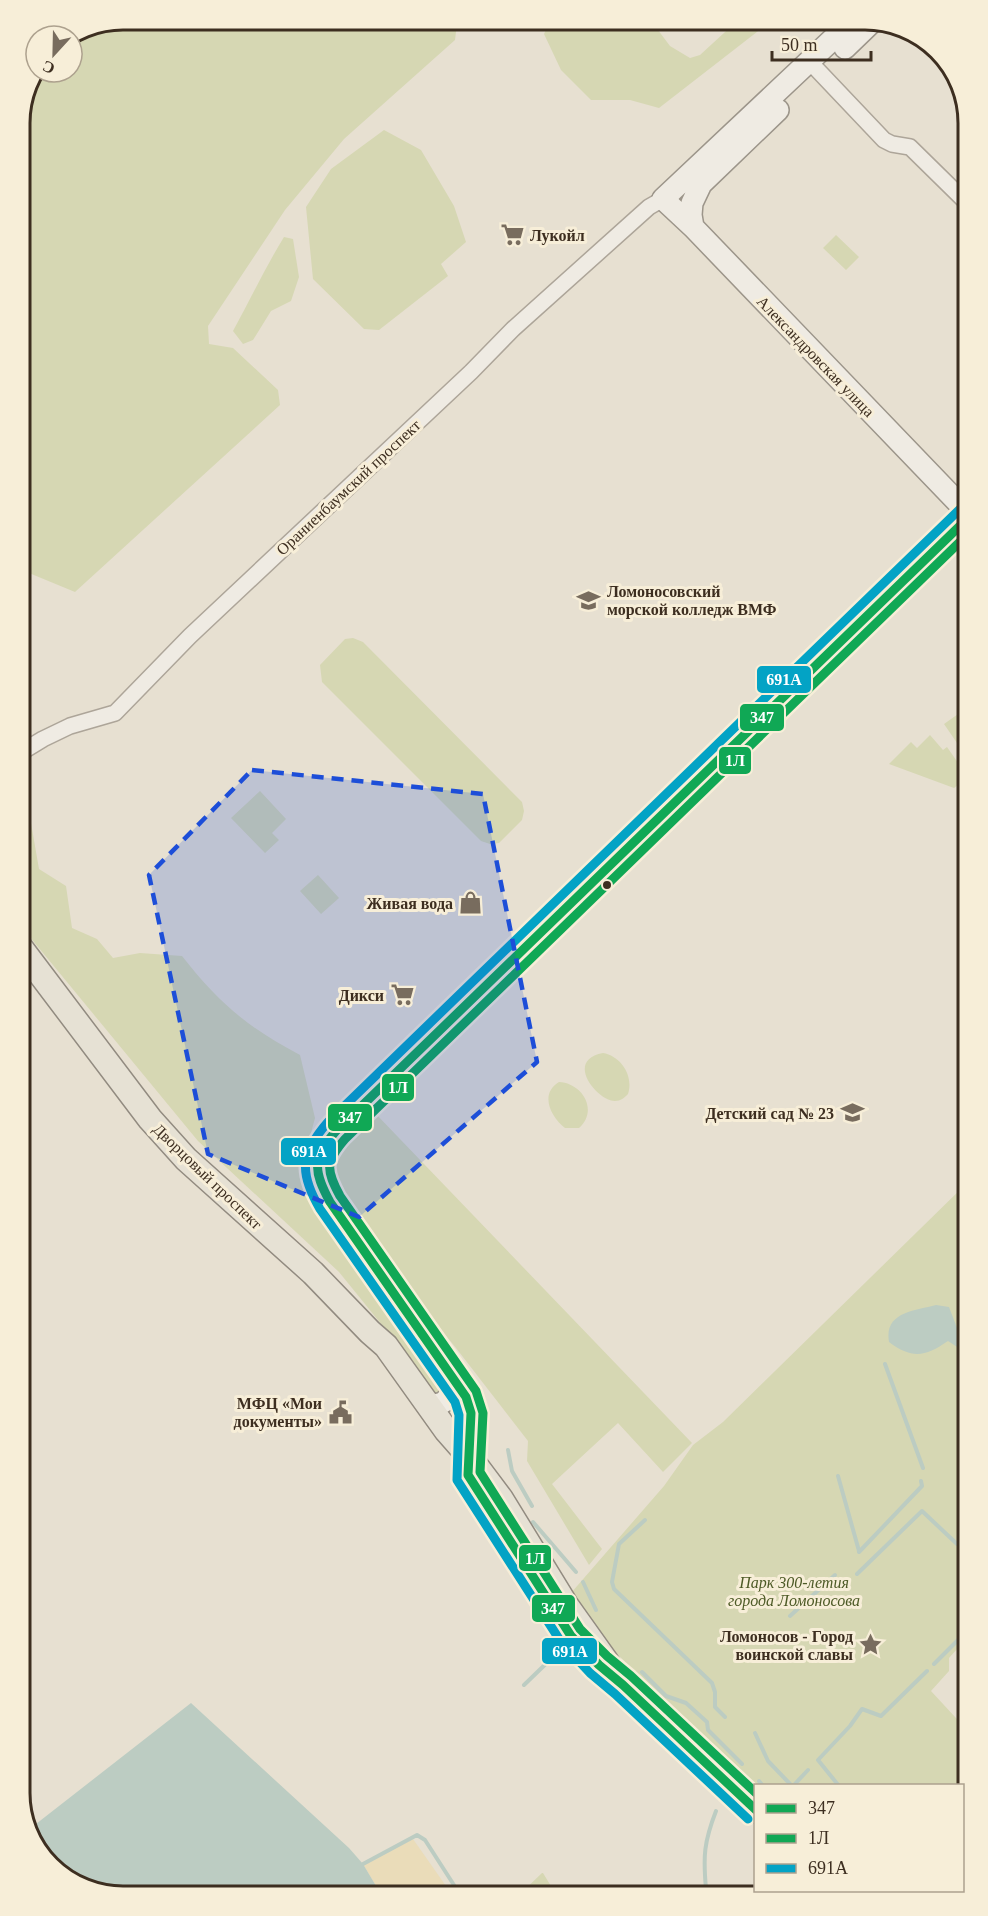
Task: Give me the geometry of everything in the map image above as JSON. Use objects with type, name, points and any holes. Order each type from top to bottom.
[{"type":"main road","name":"Ораниенбаумский проспект","points":[[692,203],[701,184],[814,67],[845,30]]},
{"type":"main road","name":"Ораниенбаумский проспект","points":[[663,199],[814,67],[861,30]]},
{"type":"main road","name":"Александровская улица","points":[[663,199],[693,227],[958,504]]},
{"type":"main road","points":[[692,203],[693,227]]},
{"type":"main road","points":[[466,1455],[471,1413],[466,1397],[440,1356],[330,1202],[316,1172],[317,1159],[322,1146],[958,526]]},
{"type":"main road","name":"Дворцовый проспект","points":[[30,960],[157,1127],[186,1159],[313,1273],[386,1346],[466,1455]]},
{"type":"main road","name":"Дворцовый проспект","points":[[370,1332],[376,1348],[501,1499],[566,1605],[623,1685],[754,1808]]},
{"type":"main road","points":[[427,1403],[434,1405],[444,1402],[452,1390],[440,1356]]},
{"type":"street","points":[[814,67],[884,140],[910,147],[958,193]]},
{"type":"street","points":[[663,199],[692,203]]},
{"type":"street","name":"Ораниенбаумский проспект","points":[[30,747],[70,726],[115,713],[190,636],[471,372],[513,329],[649,207],[663,199]]},
{"type":"highlighted area","points":[[252,770],[483,794],[537,1062],[359,1217],[208,1154],[149,875]]},
{"type":"green space","points":[[456,30],[455,40],[344,139],[285,210],[208,326],[209,344],[233,348],[278,390],[280,405],[75,592],[30,573],[30,117],[33,99],[39,84],[84,84],[84,39],[111,31]]},
{"type":"green space","points":[[546,30],[658,30],[670,46],[690,58],[700,55],[727,30],[759,30],[659,108],[630,100],[591,100],[561,70],[544,34]]},
{"type":"green space","points":[[384,130],[421,150],[454,206],[466,242],[441,264],[448,276],[379,330],[364,329],[313,279],[306,207],[331,169]]},
{"type":"green space","points":[[836,235],[859,257],[846,270],[823,248]]},
{"type":"green space","points":[[284,237],[293,239],[299,277],[291,301],[271,311],[253,340],[243,344],[233,331]]},
{"type":"green space","points":[[353,638],[363,642],[522,802],[524,811],[522,820],[499,843],[490,844],[481,841],[322,682],[320,665],[345,639]]},
{"type":"green space","points":[[958,714],[958,744],[944,724]]},
{"type":"green space","points":[[930,735],[943,750],[947,747],[958,763],[958,785],[954,788],[889,764],[911,742],[917,748]]},
{"type":"green space","points":[[260,791],[286,819],[272,833],[279,840],[265,853],[231,818]]},
{"type":"green space","points":[[30,817],[39,869],[66,886],[72,928],[97,939],[113,958],[140,953],[182,956],[208,987],[235,1013],[265,1035],[300,1055],[315,1118],[302,1167],[311,1194],[425,1351],[445,1389],[436,1397],[399,1346],[339,1272],[198,1141],[30,937]]},
{"type":"green space","points":[[318,875],[339,898],[321,914],[300,891]]},
{"type":"green space","points":[[603,1053],[615,1058],[627,1074],[629,1087],[628,1094],[624,1098],[615,1101],[608,1099],[593,1088],[588,1080],[585,1071],[586,1063],[592,1057]]},
{"type":"green space","points":[[559,1082],[575,1087],[585,1099],[588,1113],[579,1128],[565,1128],[552,1112],[548,1099],[553,1087]]},
{"type":"green space","points":[[374,1112],[692,1443],[663,1472],[618,1423],[552,1484],[602,1549],[589,1565],[527,1461],[528,1441],[344,1210],[337,1196],[332,1176],[337,1155],[350,1136]]},
{"type":"green space","name":"Парк 300-летия города Ломоносова","points":[[958,1192],[958,1648],[949,1658],[949,1671],[931,1691],[958,1720],[958,1784],[754,1784],[754,1786],[615,1652],[571,1593],[664,1486],[693,1445],[723,1422]]},
{"type":"green space","points":[[542,1873],[551,1886],[528,1886]]},
{"type":"sand","points":[[413,1839],[446,1886],[376,1886],[363,1864]]},
{"type":"shaded area","points":[[936,1305],[949,1307],[958,1328],[958,1348],[948,1341],[926,1353],[912,1354],[889,1342],[891,1324],[902,1314]]},
{"type":"shaded area","points":[[191,1703],[349,1848],[363,1864],[376,1886],[117,1886],[105,1884],[82,1876],[62,1863],[42,1840],[36,1824]]},
{"type":"waterway","points":[[885,1364],[923,1468]]},
{"type":"waterway","points":[[508,1450],[512,1471],[532,1506]]},
{"type":"waterway","points":[[838,1476],[859,1551]]},
{"type":"waterway","points":[[859,1552],[922,1486],[921,1481]]},
{"type":"waterway","points":[[857,1574],[922,1511],[958,1543]]},
{"type":"waterway","points":[[645,1520],[619,1544],[612,1582],[614,1589],[712,1683],[715,1692],[715,1707],[725,1717]]},
{"type":"waterway","points":[[533,1522],[576,1572]]},
{"type":"waterway","points":[[790,1616],[835,1575]]},
{"type":"waterway","points":[[583,1582],[596,1610]]},
{"type":"waterway","points":[[934,1664],[958,1640]]},
{"type":"waterway","points":[[524,1685],[555,1655]]},
{"type":"waterway","points":[[837,1784],[818,1760],[850,1726],[862,1709],[881,1716],[927,1671]]},
{"type":"waterway","points":[[642,1672],[666,1696],[686,1703],[707,1722],[708,1730],[742,1764]]},
{"type":"waterway","points":[[755,1733],[768,1761],[790,1784]]},
{"type":"waterway","points":[[795,1784],[808,1770]]},
{"type":"waterway","points":[[706,1886],[705,1849],[716,1811]]},
{"type":"waterway","points":[[363,1864],[417,1835],[425,1840],[455,1886]]},
{"type":"transit line","name":"691А","points":[[748,1819],[590,1673],[561,1642],[457,1480],[459,1415],[455,1402],[320,1209],[308,1185],[306,1164],[312,1144],[328,1122],[958,511]]},
{"type":"transit line","name":"347","points":[[754,1808],[599,1665],[571,1636],[468,1475],[471,1413],[466,1397],[330,1202],[320,1182],[319,1157],[336,1131],[958,528]]},
{"type":"transit line","name":"1Л","points":[[754,1791],[580,1629],[480,1472],[483,1413],[476,1391],[340,1196],[332,1179],[330,1166],[334,1154],[345,1139],[958,544]]},
{"type":"place","name":"Лукойл","points":[[512,235]]},
{"type":"place","name":"Ломоносовский морской колледж ВМФ","points":[[589,600]]},
{"type":"place","name":"Живая вода","points":[[471,903]]},
{"type":"place","name":"Дикси","points":[[402,995]]},
{"type":"place","name":"Детский сад № 23","points":[[852,1113]]},
{"type":"place","name":"МФЦ «Мои документы»","points":[[340,1412]]},
{"type":"place","name":"Ломоносов - Город воинской славы","points":[[871,1645]]}]
